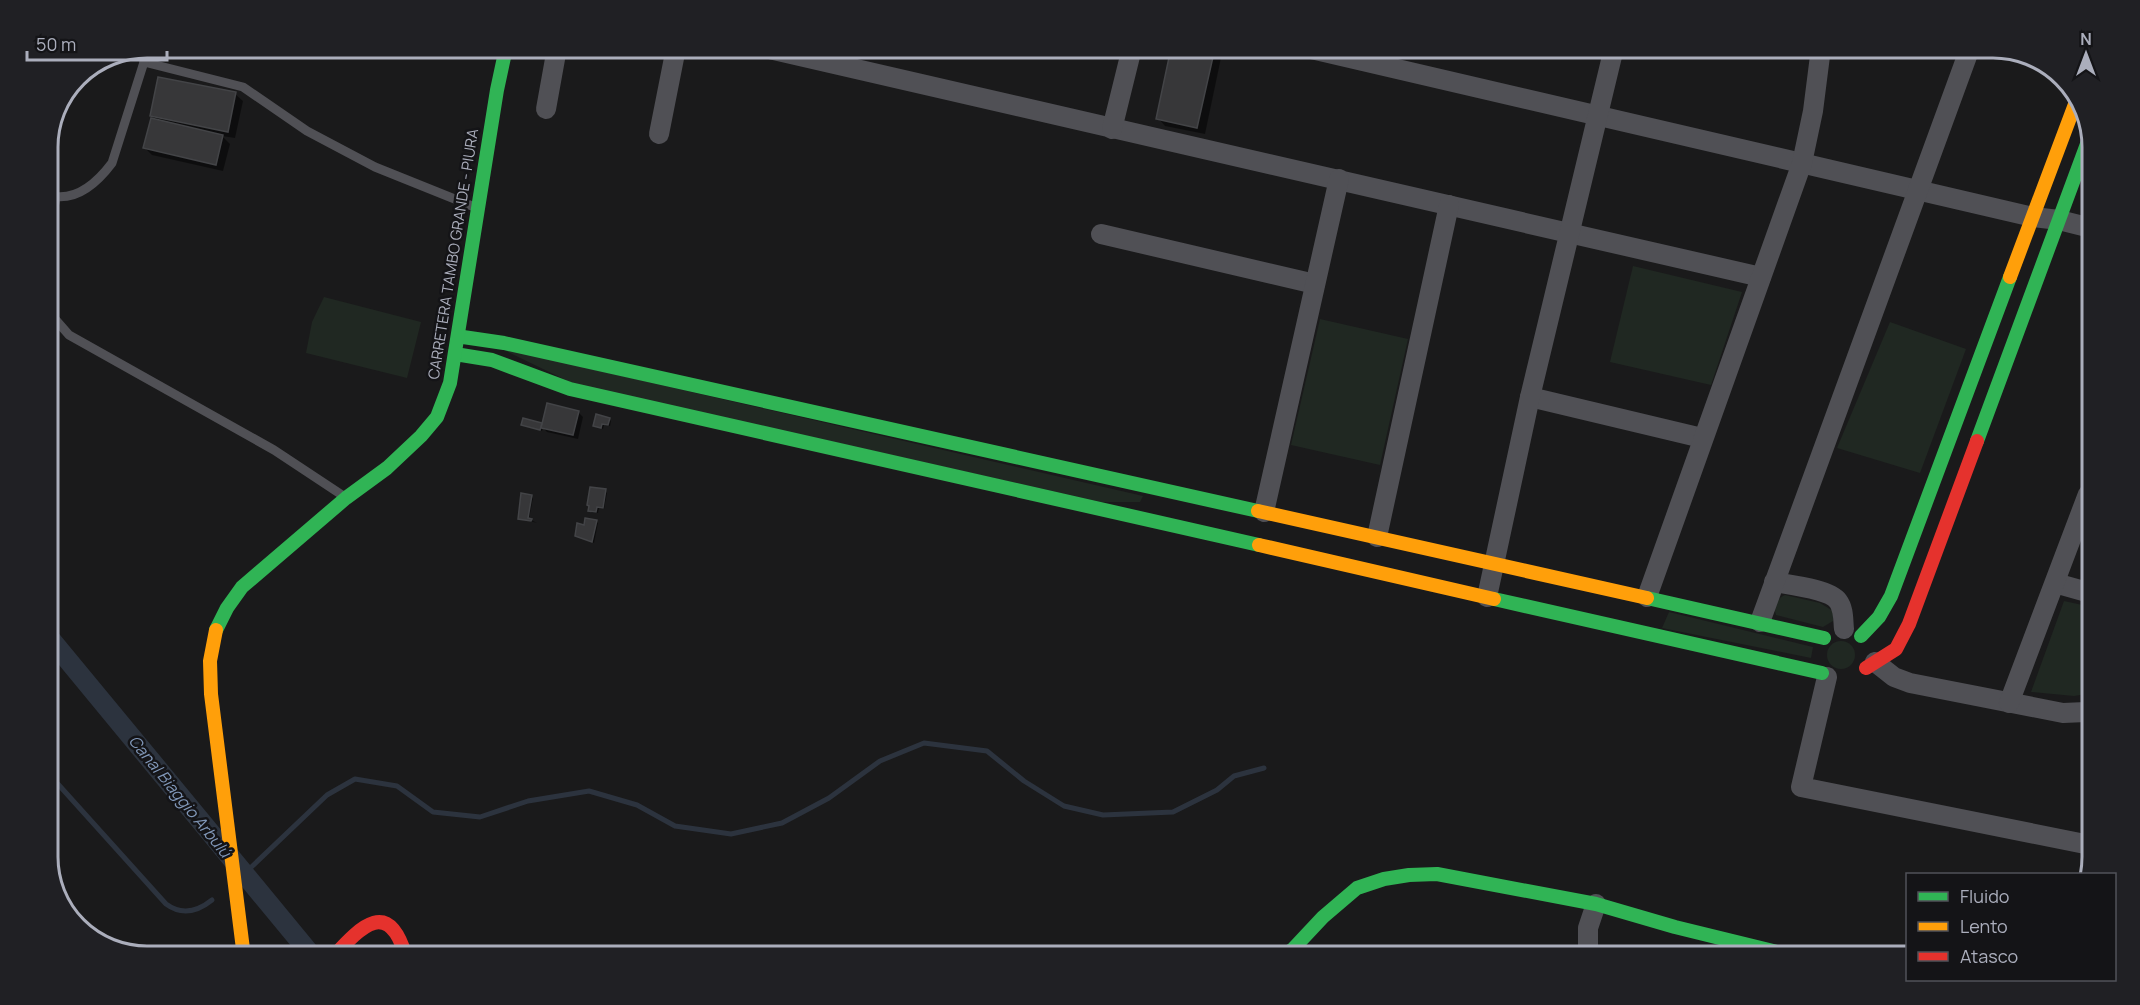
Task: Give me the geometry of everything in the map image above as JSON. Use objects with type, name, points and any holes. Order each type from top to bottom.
[{"type":"street","name":"CARRETERA TAMBO GRANDE - PIURA","points":[[242,946],[214,727],[210,661],[215,632],[227,608],[242,587],[346,498],[387,468],[421,436],[436,417],[450,383],[504,58]]},
{"type":"street","points":[[546,109],[554,58]]},
{"type":"street","points":[[658,134],[674,58]]},
{"type":"street","points":[[808,58],[1761,277]]},
{"type":"street","points":[[1112,129],[1130,58]]},
{"type":"street","points":[[1351,58],[1918,191],[2081,226]]},
{"type":"street","points":[[1487,597],[1530,398],[1611,58]]},
{"type":"street","points":[[1647,597],[1802,162],[1813,111],[1820,58]]},
{"type":"street","points":[[1760,622],[1966,58]]},
{"type":"street","points":[[1829,677],[1818,665],[1819,647],[1836,630],[1853,633],[1879,617],[1891,596],[2073,109]]},
{"type":"street","points":[[1854,680],[1871,665],[1896,649],[1909,624],[2081,160]]},
{"type":"street","points":[[1264,512],[1339,180]]},
{"type":"street","points":[[1377,537],[1449,205]]},
{"type":"street","points":[[1101,234],[1316,284]]},
{"type":"street","points":[[458,336],[527,348],[1760,622],[1819,647]]},
{"type":"street","points":[[455,354],[492,360],[570,388],[1829,677]]},
{"type":"street","points":[[1530,398],[1702,438]]},
{"type":"street","points":[[2010,703],[2082,511]]},
{"type":"street","points":[[1774,582],[1829,594],[1837,600],[1853,633],[1869,651],[1871,665]]},
{"type":"street","points":[[2055,583],[2082,590]]},
{"type":"street","points":[[1871,665],[1910,683],[2063,713],[2082,712]]},
{"type":"street","points":[[1829,677],[1801,787],[2082,842]]},
{"type":"street","points":[[1296,946],[1323,916],[1357,888],[1384,879],[1437,874],[1596,904],[1752,946]]},
{"type":"street","points":[[1588,946],[1588,928],[1596,904]]},
{"type":"street","points":[[343,946],[353,935],[374,922],[382,922],[391,926],[402,946]]},
{"type":"lane","points":[[59,195],[84,192],[103,176],[112,163],[143,58]]},
{"type":"lane","points":[[144,62],[243,87],[307,131],[375,167],[478,209]]},
{"type":"lane","points":[[59,324],[69,335],[274,450],[346,498]]},
{"type":"shaded area","points":[[1633,266],[1742,292],[1711,385],[1610,362]]},
{"type":"shaded area","points":[[324,297],[421,322],[407,378],[306,353],[312,322]]},
{"type":"shaded area","points":[[1320,319],[1408,339],[1380,465],[1291,445]]},
{"type":"shaded area","points":[[1890,322],[1966,349],[1920,473],[1837,448]]},
{"type":"shaded area","points":[[500,348],[1143,496],[1140,502],[1101,502],[574,384]]},
{"type":"shaded area","points":[[1785,595],[1820,603],[1833,611],[1833,621],[1823,627],[1776,615],[1776,603]]},
{"type":"shaded area","points":[[2064,601],[2082,605],[2082,695],[2031,692]]},
{"type":"shaded area","points":[[1669,612],[1813,647],[1811,658],[1662,628]]},
{"type":"shaded area","points":[[1841,641],[1851,645],[1855,655],[1851,665],[1841,669],[1831,665],[1827,655],[1831,645]]},
{"type":"building","points":[[1169,58],[1213,58],[1197,128],[1156,119]]},
{"type":"building","points":[[158,77],[236,92],[228,132],[150,116]]},
{"type":"building","points":[[151,118],[223,135],[216,165],[143,148]]},
{"type":"building","points":[[547,403],[579,411],[573,435],[541,428]]},
{"type":"building","points":[[596,414],[610,418],[608,425],[602,424],[601,428],[593,426]]},
{"type":"building","points":[[523,418],[542,423],[540,430],[521,425]]},
{"type":"building","points":[[590,487],[606,489],[603,508],[597,507],[596,512],[588,511]]},
{"type":"building","points":[[521,493],[532,495],[528,518],[532,519],[531,521],[518,519]]},
{"type":"building","points":[[585,518],[597,520],[592,542],[575,536],[577,523],[584,525]]},
{"type":"waterway","name":"Canal Biaggio Arbulú","points":[[59,649],[304,946]]},
{"type":"waterway","points":[[242,876],[327,795],[355,779],[397,786],[433,812],[480,817],[528,801],[589,791],[637,805],[675,826],[731,834],[782,823],[829,798],[880,761],[924,743],[987,751],[1024,781],[1064,806],[1103,815],[1173,812],[1217,790],[1234,776],[1264,768]]},
{"type":"waterway","points":[[59,785],[166,904],[177,910],[189,911],[212,900]]},
{"type":"traffic: fast","points":[[216,630],[227,608],[242,587],[346,498],[387,468],[421,436],[437,417],[450,383],[504,58]]},
{"type":"traffic: fast","points":[[1977,441],[2081,160]]},
{"type":"traffic: fast","points":[[1861,636],[1879,617],[1891,596],[2010,277]]},
{"type":"traffic: fast","points":[[463,337],[504,343],[1258,511]]},
{"type":"traffic: fast","points":[[455,354],[492,360],[570,389],[1259,545]]},
{"type":"traffic: fast","points":[[1647,598],[1824,638]]},
{"type":"traffic: fast","points":[[1494,599],[1822,673]]},
{"type":"traffic: fast","points":[[1296,946],[1323,917],[1357,888],[1384,879],[1437,874],[1596,904],[1752,946]]},
{"type":"traffic: slow","points":[[2010,277],[2073,109]]},
{"type":"traffic: slow","points":[[1258,511],[1647,598]]},
{"type":"traffic: slow","points":[[1259,545],[1494,599]]},
{"type":"traffic: slow","points":[[216,630],[210,661],[211,694],[243,946]]},
{"type":"traffic: jam","points":[[1866,668],[1896,649],[1909,624],[1977,441]]},
{"type":"traffic: jam","points":[[344,946],[364,927],[374,923],[383,923],[392,928],[402,946]]}]
